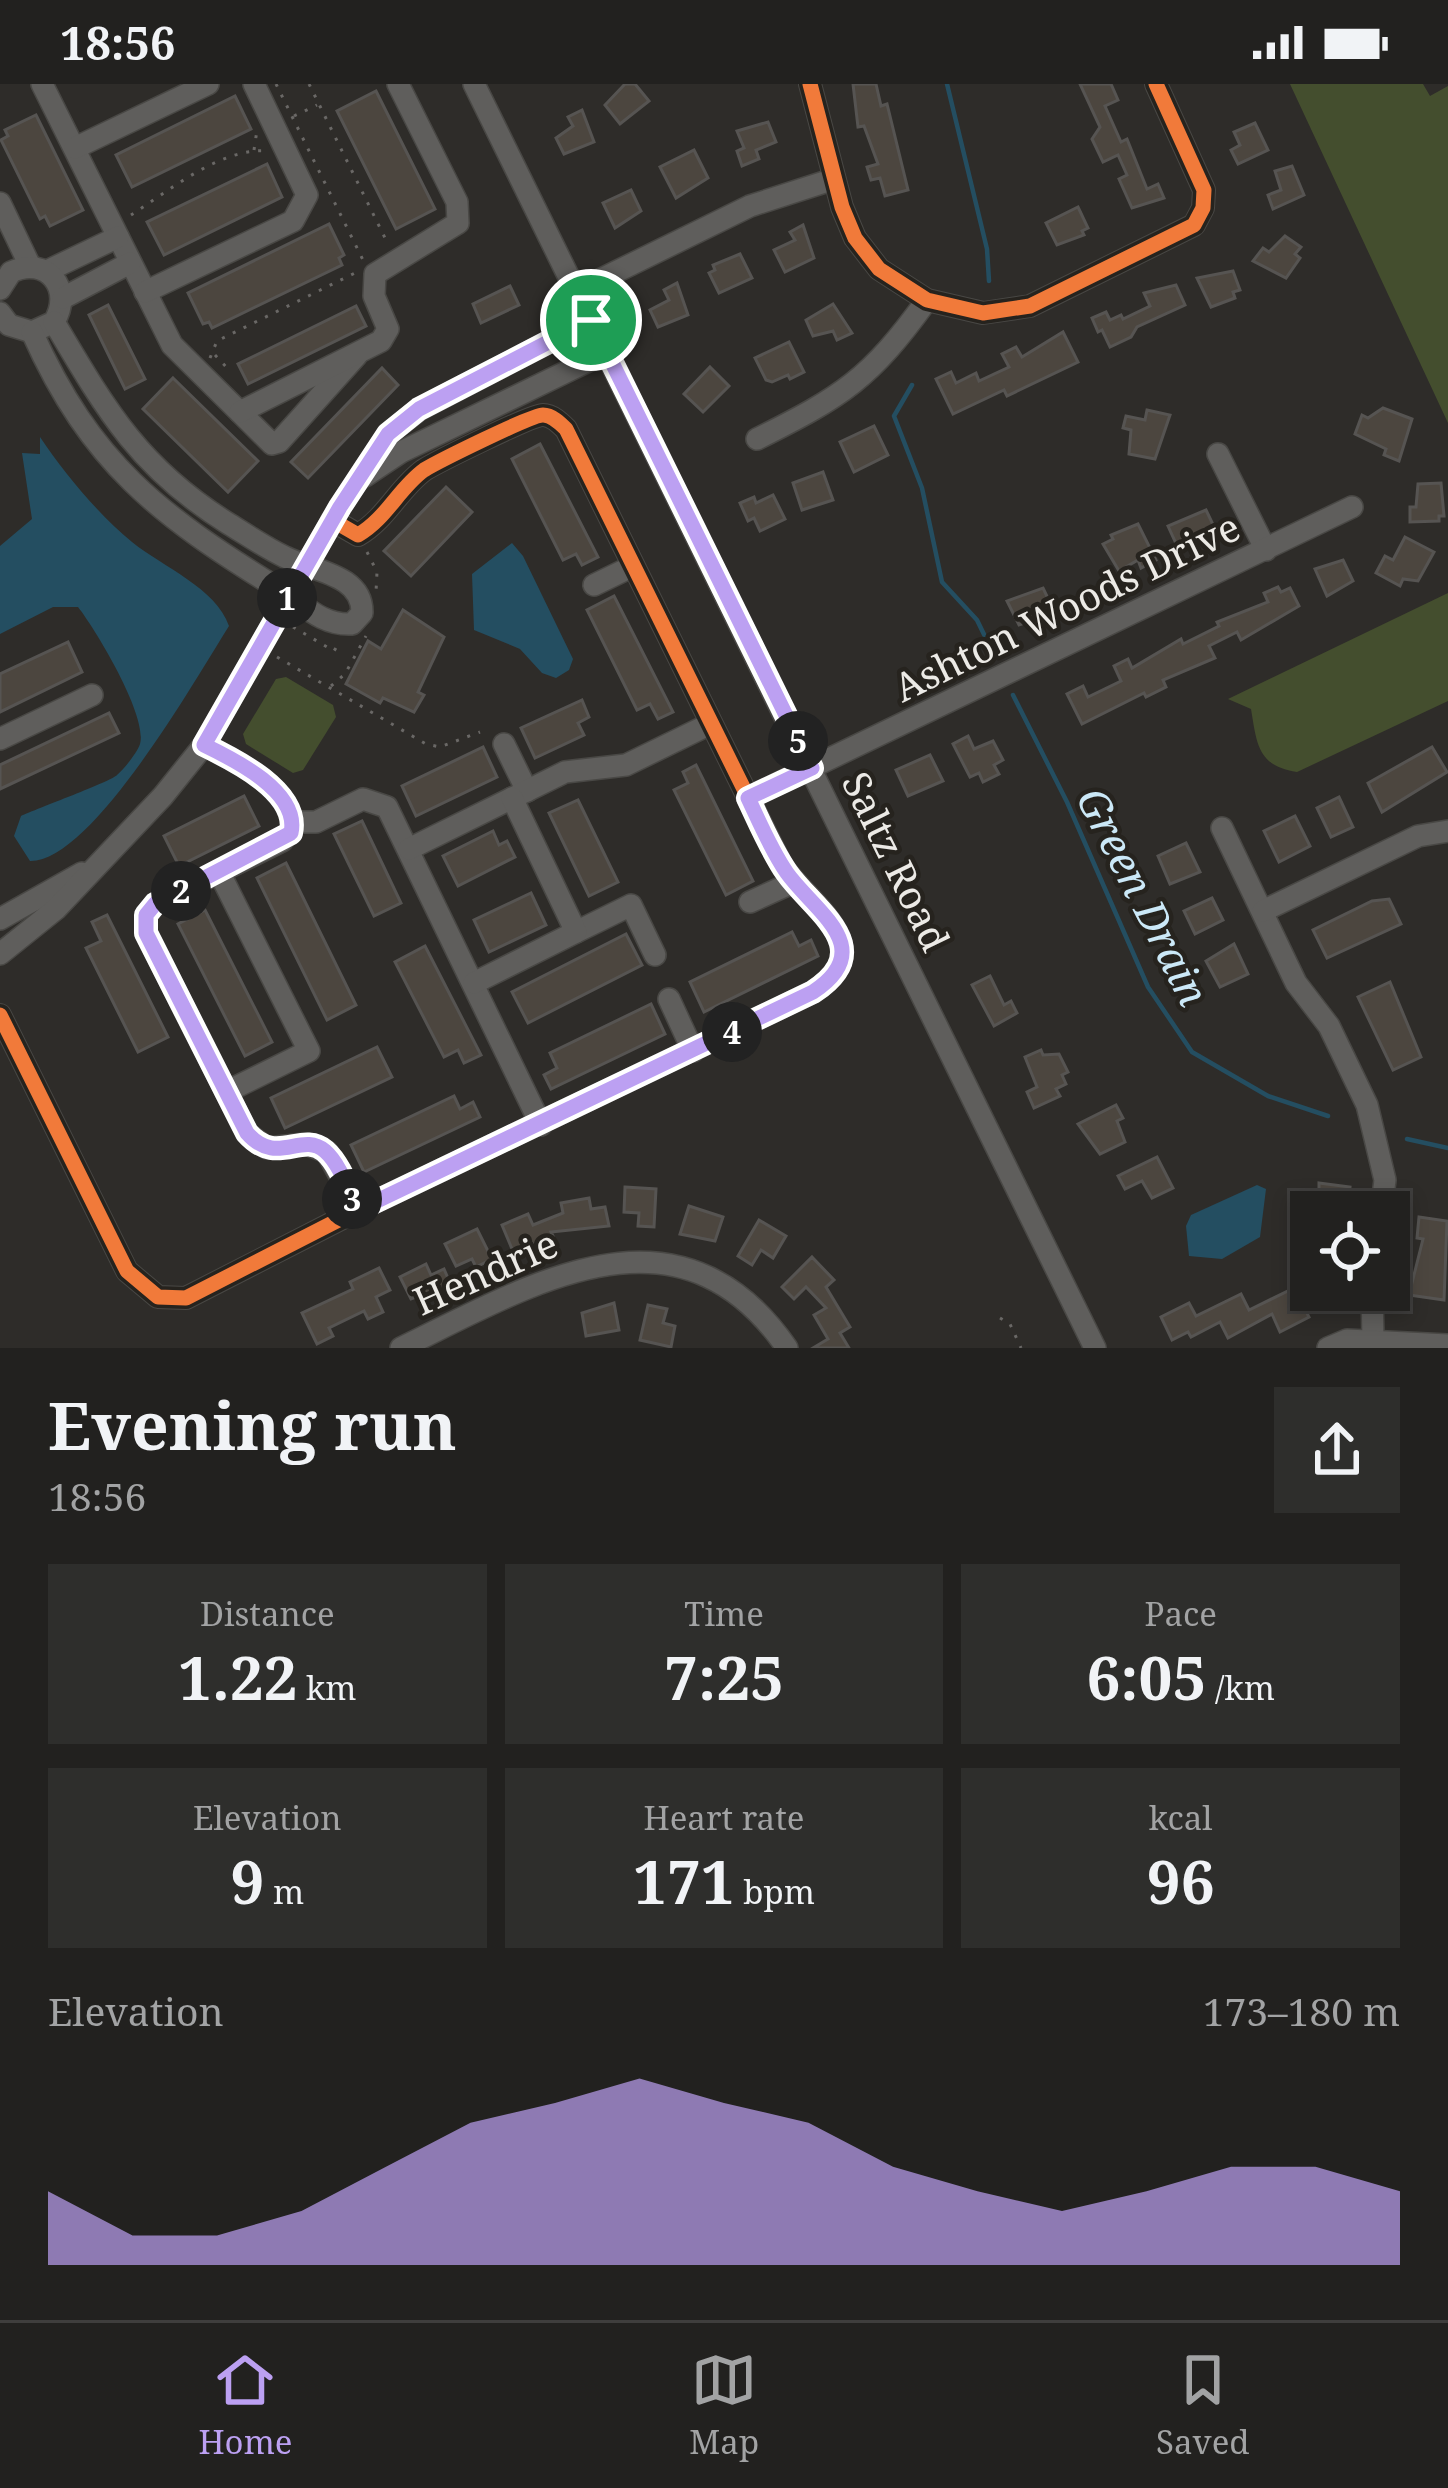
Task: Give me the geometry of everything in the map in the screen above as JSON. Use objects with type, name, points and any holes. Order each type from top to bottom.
[{"type":"street","points":[[42,84],[172,345],[272,444],[280,442],[357,356]]},
{"type":"street","points":[[75,148],[208,84]]},
{"type":"street","points":[[145,292],[293,221],[307,195],[254,84]]},
{"type":"street","points":[[240,412],[357,356],[387,336],[365,276],[451,232],[459,218],[457,202],[398,84]]},
{"type":"street","name":"Saltz Road","points":[[474,84],[1095,1348]]},
{"type":"street","points":[[810,84],[846,220],[866,254],[894,282],[927,300],[982,313],[1030,306],[1186,232],[1203,208],[1201,179],[1156,84]]},
{"type":"street","points":[[577,291],[750,206],[834,178]]},
{"type":"street","points":[[0,203],[39,268],[58,282],[63,298],[54,322],[32,332],[3,322]]},
{"type":"street","points":[[1,280],[118,237]]},
{"type":"street","points":[[63,298],[130,263]]},
{"type":"street","points":[[757,439],[854,386],[927,300]]},
{"type":"street","points":[[0,954],[56,909],[204,745],[332,520],[388,434],[419,409],[591,320]]},
{"type":"street","points":[[32,332],[66,400],[128,483],[210,547],[335,625],[352,623],[362,614],[362,602],[332,573],[286,558],[181,493],[112,422],[54,322]]},
{"type":"street","points":[[354,483],[401,452],[607,352]]},
{"type":"street","points":[[453,392],[479,445]]},
{"type":"street","points":[[0,1015],[128,1271],[158,1298],[186,1298],[358,1210],[813,992],[838,967],[841,946],[836,926],[794,882],[710,724],[566,429],[557,420],[542,415],[422,471],[373,526],[358,536],[332,520]]},
{"type":"street","points":[[1218,454],[1267,550]]},
{"type":"street","name":"Ashton Woods Drive","points":[[748,798],[1352,507]]},
{"type":"street","points":[[594,585],[633,566]]},
{"type":"street","points":[[0,740],[92,694]]},
{"type":"street","points":[[409,849],[565,772],[596,772],[639,761],[710,724]]},
{"type":"street","points":[[505,744],[520,795],[576,932]]},
{"type":"street","points":[[204,745],[278,793],[293,823]]},
{"type":"street","points":[[293,823],[316,822],[356,801],[375,800],[391,812],[542,1125]]},
{"type":"street","points":[[293,823],[282,841],[155,904],[144,927],[247,1133],[260,1145],[278,1150],[306,1144],[327,1152],[358,1210]]},
{"type":"street","points":[[1263,911],[1444,826]]},
{"type":"street","points":[[1222,828],[1296,983],[1329,1025],[1367,1105],[1384,1191]]},
{"type":"street","points":[[0,919],[98,864]]},
{"type":"street","points":[[219,872],[309,1051],[226,1092]]},
{"type":"street","points":[[750,902],[794,882]]},
{"type":"street","points":[[473,983],[631,905],[656,955]]},
{"type":"street","points":[[669,1000],[693,1051]]},
{"type":"street","name":"Hendrie","points":[[404,1347],[554,1275],[623,1262],[680,1269],[711,1281],[750,1307],[787,1348]]},
{"type":"street","points":[[1370,1344],[1371,1311]]},
{"type":"street","points":[[1328,1348],[1347,1340],[1448,1345]]},
{"type":"path","points":[[205,363],[218,341],[365,276],[364,264],[276,84]]},
{"type":"path","points":[[309,84],[389,246]]},
{"type":"path","points":[[292,117],[319,104]]},
{"type":"path","points":[[250,115],[257,130],[254,150]]},
{"type":"path","points":[[131,214],[154,196],[254,150],[284,148]]},
{"type":"path","points":[[213,354],[231,372]]},
{"type":"path","points":[[330,688],[345,674],[371,628]]},
{"type":"path","points":[[276,656],[426,744],[440,747],[480,732]]},
{"type":"path","points":[[1000,1318],[1010,1324],[1022,1348]]},
{"type":"green space","points":[[1290,84],[1423,84],[1430,96],[1448,86],[1448,423]]},
{"type":"green space","points":[[1448,593],[1448,701],[1297,772],[1267,759],[1258,743],[1251,709],[1228,699]]},
{"type":"green space","points":[[286,677],[333,705],[336,717],[303,770],[293,773],[246,744],[243,734],[276,679]]},
{"type":"water","points":[[40,437],[107,519],[201,589],[229,626],[112,801],[55,853],[30,861],[14,836],[21,816],[117,775],[140,744],[136,714],[119,674],[78,607],[53,607],[0,634],[0,546],[32,519],[22,453],[40,454]]},
{"type":"water","points":[[512,543],[523,556],[573,659],[569,670],[556,678],[542,673],[520,649],[474,630],[472,574]]},
{"type":"water","points":[[1257,1185],[1266,1189],[1260,1237],[1222,1259],[1189,1256],[1186,1226],[1191,1215]]},
{"type":"building","points":[[625,84],[635,84],[649,101],[620,124],[605,105]]},
{"type":"building","points":[[853,84],[876,84],[881,106],[887,104],[908,190],[885,196],[880,178],[871,180],[867,167],[878,164],[864,126],[858,127]]},
{"type":"building","points":[[1080,84],[1111,84],[1118,100],[1105,106],[1121,142],[1127,139],[1147,189],[1158,184],[1164,198],[1132,208],[1119,179],[1127,175],[1118,155],[1103,162],[1092,139],[1100,127]]},
{"type":"building","points":[[376,91],[435,209],[396,229],[337,111]]},
{"type":"building","points":[[235,96],[251,129],[132,187],[116,155]]},
{"type":"building","points":[[582,110],[594,142],[564,154],[556,138],[573,126],[568,117]]},
{"type":"building","points":[[36,115],[83,210],[50,226],[45,216],[40,219],[1,140],[8,136],[5,130]]},
{"type":"building","points":[[768,122],[776,142],[756,150],[759,159],[742,166],[737,151],[744,148],[737,131]]},
{"type":"building","points":[[1255,123],[1268,150],[1238,164],[1231,150],[1240,145],[1234,132]]},
{"type":"building","points":[[694,150],[708,178],[676,198],[660,167]]},
{"type":"building","points":[[267,164],[282,197],[164,255],[147,222]]},
{"type":"building","points":[[1292,166],[1304,195],[1273,209],[1268,195],[1281,190],[1275,171]]},
{"type":"building","points":[[631,190],[641,211],[615,228],[603,203]]},
{"type":"building","points":[[1078,207],[1088,228],[1082,231],[1084,235],[1057,245],[1046,223]]},
{"type":"building","points":[[329,224],[344,255],[339,258],[342,265],[212,328],[209,322],[203,324],[188,293]]},
{"type":"building","points":[[803,225],[814,258],[785,272],[774,250],[795,240],[790,232]]},
{"type":"building","points":[[1285,236],[1301,247],[1295,254],[1300,258],[1286,278],[1253,261],[1263,248],[1269,252]]},
{"type":"building","points":[[740,254],[752,278],[719,293],[709,273],[715,270],[713,265]]},
{"type":"building","points":[[1233,271],[1240,290],[1233,292],[1235,298],[1211,307],[1197,278]]},
{"type":"building","points":[[677,283],[688,315],[658,327],[650,310],[669,300],[664,290]]},
{"type":"building","points":[[1176,285],[1185,305],[1137,327],[1131,337],[1110,347],[1102,330],[1098,332],[1092,318],[1106,312],[1110,320],[1121,315],[1123,319],[1150,306],[1144,293]]},
{"type":"building","points":[[510,286],[519,305],[481,323],[473,304]]},
{"type":"building","points":[[833,304],[852,333],[837,340],[833,331],[813,336],[806,320]]},
{"type":"building","points":[[108,305],[145,379],[125,389],[89,315]]},
{"type":"building","points":[[356,306],[366,326],[248,384],[238,364]]},
{"type":"building","points":[[1063,332],[1078,362],[1007,396],[1004,390],[953,414],[936,379],[951,372],[956,383],[976,373],[979,381],[1009,367],[1002,354],[1016,347],[1022,357]]},
{"type":"building","points":[[789,342],[804,372],[790,379],[788,375],[766,380],[755,358]]},
{"type":"building","points":[[710,367],[729,386],[703,412],[684,394]]},
{"type":"building","points":[[382,368],[398,385],[308,478],[291,462]]},
{"type":"building","points":[[173,378],[258,461],[228,492],[143,409]]},
{"type":"building","points":[[1383,408],[1412,419],[1399,461],[1355,434],[1362,415],[1368,418]]},
{"type":"building","points":[[1147,410],[1170,415],[1155,459],[1129,454],[1131,430],[1123,428],[1126,416],[1145,420]]},
{"type":"building","points":[[874,426],[888,455],[854,472],[840,442]]},
{"type":"building","points":[[540,444],[598,557],[582,565],[576,554],[563,560],[512,459]]},
{"type":"building","points":[[823,472],[833,500],[802,510],[793,483]]},
{"type":"building","points":[[1441,483],[1444,516],[1439,521],[1410,522],[1418,484]]},
{"type":"building","points":[[446,487],[472,512],[411,576],[384,551]]},
{"type":"building","points":[[773,495],[785,519],[760,531],[754,518],[748,521],[740,503],[754,497],[756,503]]},
{"type":"building","points":[[1206,510],[1218,535],[1179,550],[1168,526]]},
{"type":"building","points":[[1138,524],[1156,560],[1141,568],[1138,560],[1119,571],[1103,544],[1113,539],[1111,535]]},
{"type":"building","points":[[1405,537],[1434,552],[1418,581],[1403,579],[1400,586],[1376,573],[1385,556],[1393,560]]},
{"type":"building","points":[[1343,560],[1353,581],[1327,596],[1315,569]]},
{"type":"building","points":[[1278,587],[1281,592],[1290,588],[1299,606],[1241,640],[1237,632],[1209,646],[1215,658],[1163,680],[1166,687],[1146,697],[1144,693],[1082,724],[1067,694],[1083,686],[1088,697],[1121,681],[1114,666],[1128,659],[1132,668],[1181,639],[1183,644],[1219,626],[1217,622],[1268,602],[1264,593]]},
{"type":"building","points":[[1043,588],[1055,613],[1019,625],[1007,601]]},
{"type":"building","points":[[614,596],[673,712],[658,719],[650,704],[637,710],[587,610]]},
{"type":"building","points":[[403,610],[444,637],[418,692],[424,695],[414,712],[383,698],[380,703],[346,684],[368,641],[381,649]]},
{"type":"building","points":[[68,642],[82,672],[0,712],[0,674]]},
{"type":"building","points":[[582,700],[589,717],[578,723],[584,735],[535,758],[521,728]]},
{"type":"building","points":[[109,713],[119,733],[0,789],[0,765]]},
{"type":"building","points":[[968,736],[974,749],[993,741],[1003,760],[994,765],[999,774],[983,782],[979,773],[970,777],[953,744]]},
{"type":"building","points":[[483,747],[497,777],[416,816],[402,786]]},
{"type":"building","points":[[1432,747],[1447,772],[1382,812],[1368,783]]},
{"type":"building","points":[[930,755],[943,781],[908,796],[896,770]]},
{"type":"building","points":[[696,765],[753,881],[726,895],[674,790],[688,783],[683,772]]},
{"type":"building","points":[[244,796],[259,826],[179,866],[164,836]]},
{"type":"building","points":[[1339,797],[1353,827],[1331,837],[1317,808]]},
{"type":"building","points":[[578,800],[618,882],[589,896],[549,813]]},
{"type":"building","points":[[1295,816],[1310,846],[1279,862],[1264,831]]},
{"type":"building","points":[[362,821],[401,903],[374,916],[334,834]]},
{"type":"building","points":[[493,831],[499,845],[507,841],[515,857],[458,886],[443,856]]},
{"type":"building","points":[[1186,843],[1200,872],[1170,884],[1158,856]]},
{"type":"building","points":[[286,863],[356,1005],[327,1020],[257,878]]},
{"type":"building","points":[[531,893],[546,925],[489,952],[474,920]]},
{"type":"building","points":[[1212,898],[1223,920],[1195,934],[1184,911]]},
{"type":"building","points":[[1389,899],[1401,924],[1327,958],[1313,930],[1372,901]]},
{"type":"building","points":[[205,910],[272,1042],[245,1056],[178,924]]},
{"type":"building","points":[[107,915],[168,1037],[138,1052],[86,948],[101,941],[92,922]]},
{"type":"building","points":[[792,932],[799,946],[811,940],[818,956],[704,1012],[690,982]]},
{"type":"building","points":[[626,934],[642,965],[528,1023],[512,992]]},
{"type":"building","points":[[1234,944],[1248,974],[1220,987],[1206,961]]},
{"type":"building","points":[[425,946],[481,1055],[464,1063],[458,1050],[444,1057],[395,962]]},
{"type":"building","points":[[990,976],[1004,1005],[1011,1001],[1017,1013],[994,1026],[972,985]]},
{"type":"building","points":[[1390,982],[1421,1057],[1393,1070],[1358,997]]},
{"type":"building","points":[[651,1004],[665,1034],[551,1089],[544,1075],[557,1068],[550,1053]]},
{"type":"building","points":[[377,1047],[392,1077],[285,1128],[271,1098]]},
{"type":"building","points":[[1041,1050],[1043,1055],[1059,1054],[1068,1072],[1062,1075],[1066,1084],[1056,1089],[1060,1096],[1034,1108],[1027,1092],[1037,1087],[1025,1057]]},
{"type":"building","points":[[454,1096],[460,1109],[473,1102],[480,1117],[364,1172],[351,1145]]},
{"type":"building","points":[[1116,1105],[1123,1118],[1117,1121],[1125,1142],[1100,1154],[1078,1124]]},
{"type":"building","points":[[1157,1157],[1173,1188],[1152,1198],[1142,1181],[1125,1189],[1118,1176]]},
{"type":"building","points":[[1319,1183],[1350,1187],[1350,1191],[1319,1191]]},
{"type":"building","points":[[625,1187],[656,1189],[654,1227],[638,1226],[639,1213],[624,1212]]},
{"type":"building","points":[[589,1198],[591,1209],[605,1207],[609,1226],[551,1232],[553,1236],[538,1243],[512,1249],[502,1225],[528,1214],[533,1225],[563,1213],[561,1203]]},
{"type":"building","points":[[689,1206],[723,1217],[715,1241],[680,1234]]},
{"type":"building","points":[[1419,1217],[1447,1221],[1444,1300],[1410,1295],[1423,1239],[1417,1238]]},
{"type":"building","points":[[759,1220],[786,1236],[773,1258],[761,1250],[752,1265],[738,1256]]},
{"type":"building","points":[[477,1229],[492,1259],[476,1267],[472,1259],[456,1266],[445,1244]]},
{"type":"building","points":[[812,1257],[834,1280],[826,1287],[850,1327],[840,1333],[849,1348],[813,1348],[828,1339],[814,1315],[826,1308],[806,1287],[794,1299],[782,1287]]},
{"type":"building","points":[[426,1264],[431,1275],[444,1269],[451,1285],[411,1299],[400,1277]]},
{"type":"building","points":[[379,1268],[390,1290],[376,1297],[383,1312],[368,1319],[364,1311],[329,1328],[333,1336],[317,1344],[302,1313],[353,1289],[350,1282]]},
{"type":"building","points":[[1290,1290],[1290,1311],[1306,1311],[1309,1317],[1280,1332],[1272,1314],[1228,1338],[1220,1322],[1191,1337],[1188,1332],[1172,1340],[1161,1317],[1189,1303],[1196,1316],[1241,1294],[1249,1310]]},
{"type":"building","points":[[614,1303],[619,1330],[586,1336],[582,1313]]},
{"type":"building","points":[[648,1305],[667,1309],[663,1323],[675,1326],[671,1347],[640,1340]]},
{"type":"waterway","name":"Green Drain","points":[[947,84],[987,249],[989,281]]},
{"type":"waterway","name":"Green Drain","points":[[912,385],[894,416],[922,488],[942,582],[977,620],[995,657]]},
{"type":"waterway","name":"Green Drain","points":[[1013,695],[1067,802],[1148,987],[1192,1052],[1268,1096],[1328,1116]]},
{"type":"waterway","name":"Green Drain","points":[[1407,1139],[1448,1148]]},
{"type":"cycle path","points":[[810,84],[842,207],[855,238],[879,269],[927,300],[983,313],[1030,306],[1194,225],[1203,208],[1204,190],[1156,84]]},
{"type":"cycle path","points":[[0,1015],[127,1271],[158,1297],[186,1298],[358,1210],[813,992],[833,976],[841,959],[834,927],[782,866],[561,424],[546,415],[535,417],[432,465],[358,535],[332,520]]},
{"type":"route","points":[[591,320],[812,768],[748,798],[782,866],[836,926],[841,946],[838,967],[813,992],[358,1210],[327,1152],[306,1144],[285,1150],[267,1148],[247,1133],[146,933],[146,915],[155,904],[291,833],[290,808],[278,793],[204,745],[354,483],[388,434],[419,409],[591,320]]}]
